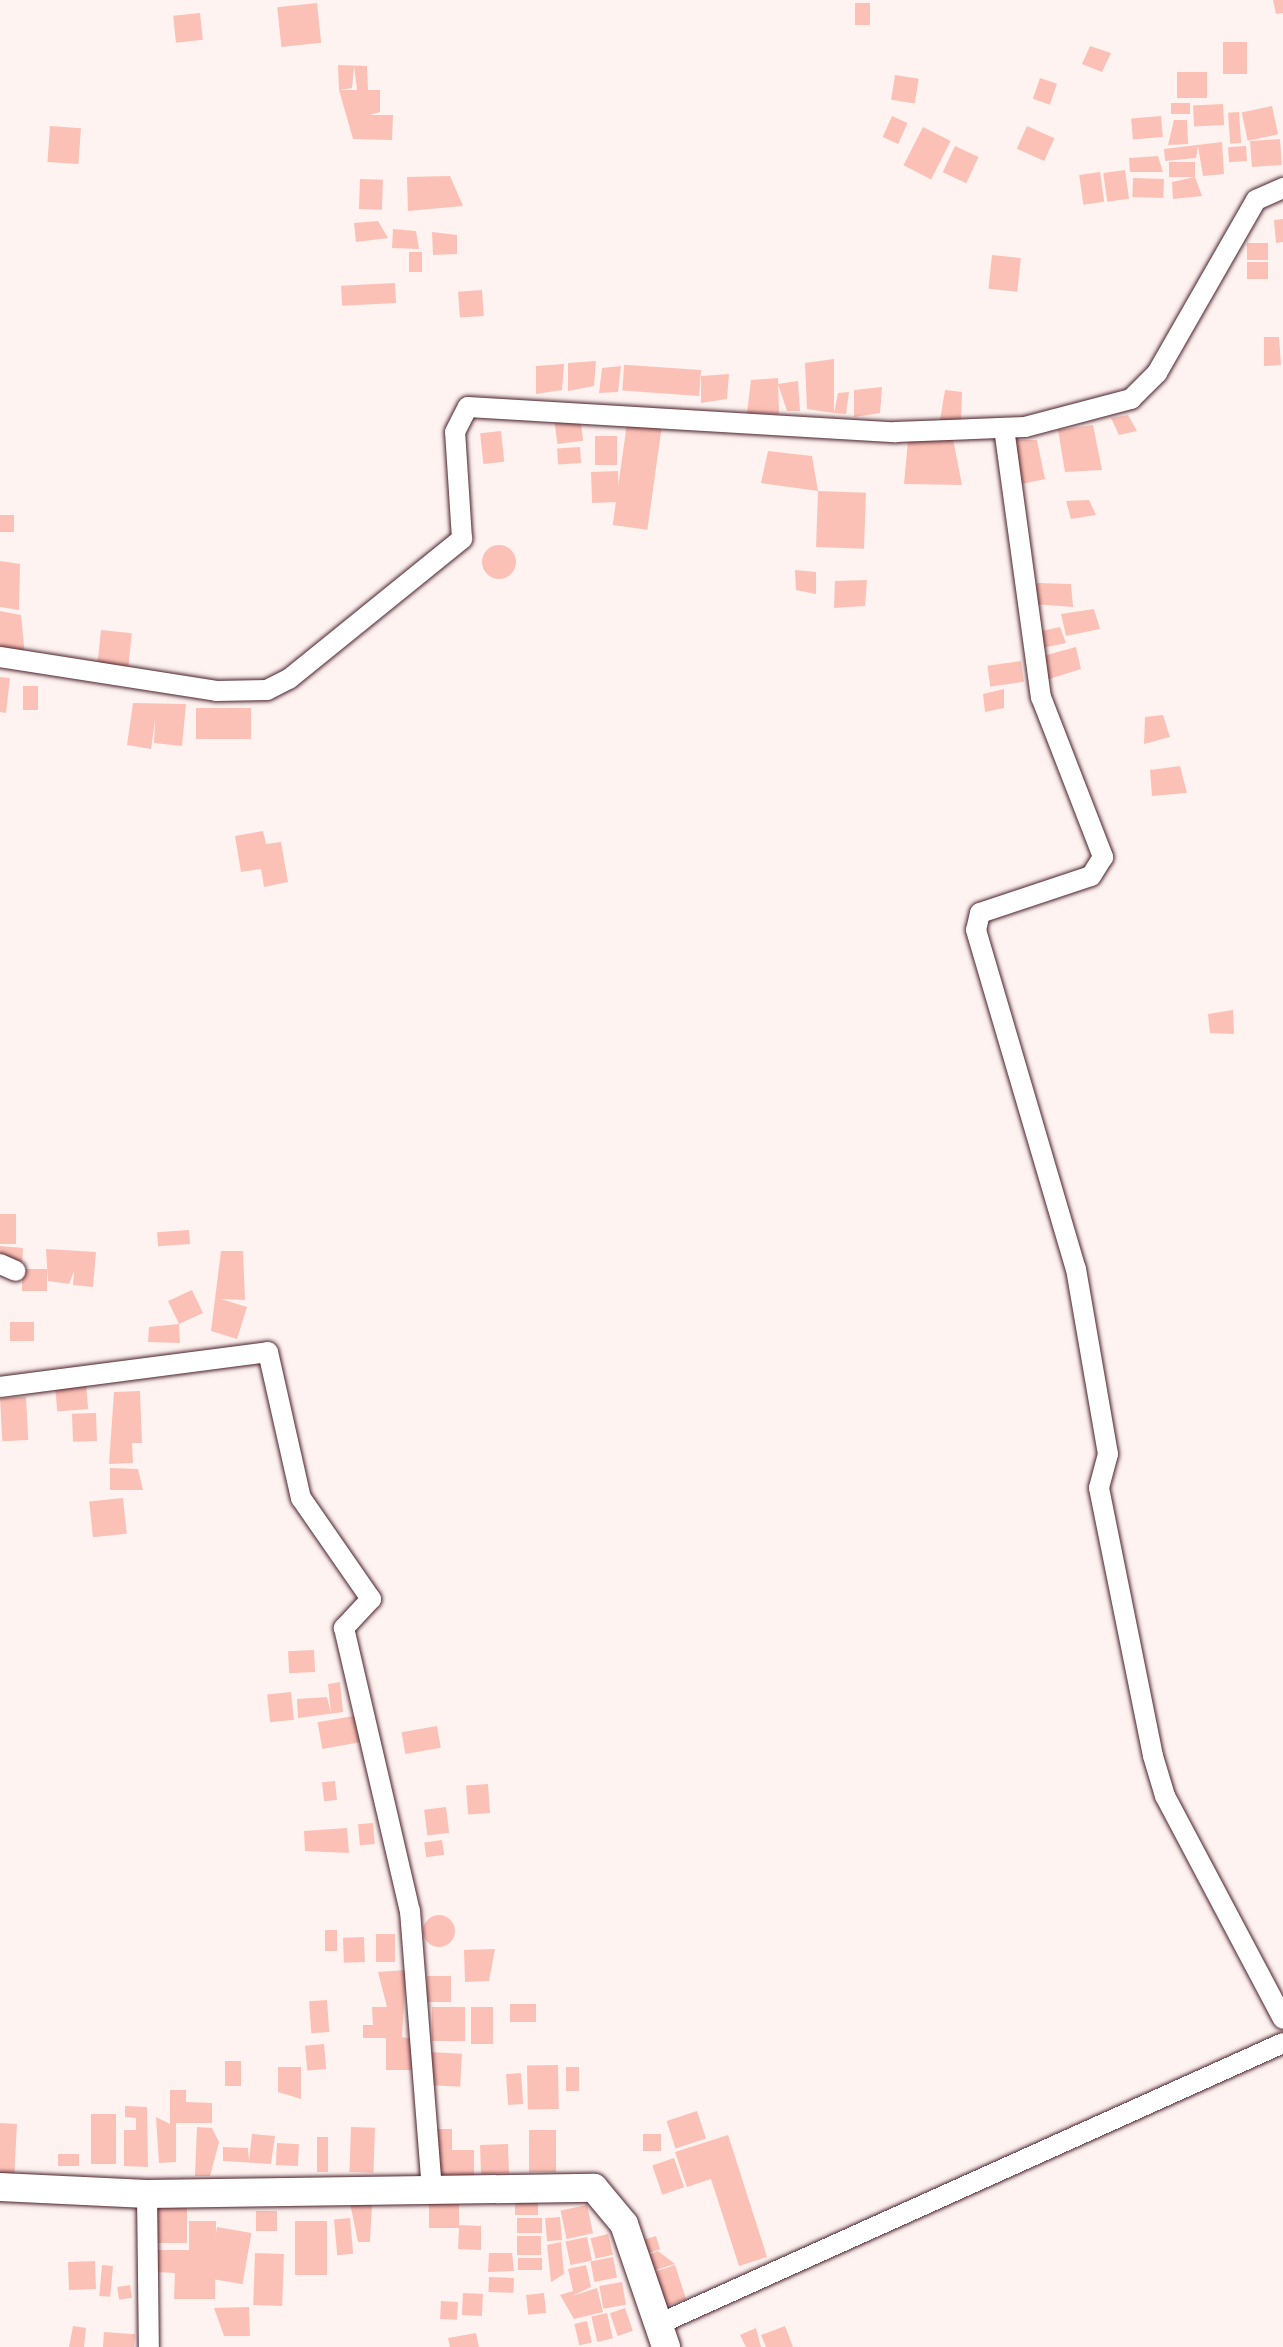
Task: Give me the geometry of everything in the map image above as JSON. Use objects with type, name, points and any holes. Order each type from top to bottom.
[{"type":"street","points":[[0,657],[216,691],[267,690],[289,679],[462,539],[455,432],[468,406],[895,432],[1004,428],[1131,398],[1157,372],[1256,200],[1283,188]]},
{"type":"street","points":[[1004,428],[1041,697],[1103,857],[1091,876],[980,913],[976,930],[1076,1269],[1108,1454],[1102,1505],[1157,1769],[1283,2019]]},
{"type":"street","points":[[0,1387],[268,1352],[300,1498],[371,1599],[344,1628],[410,1911],[432,2192]]},
{"type":"street","points":[[0,2187],[148,2194],[432,2192],[578,2186],[609,2198],[663,2336],[1283,2043]]},
{"type":"street","points":[[148,2194],[149,2347]]},
{"type":"building","points":[[1273,0],[1283,0],[1283,13],[1276,14]]},
{"type":"building","points":[[317,3],[321,43],[281,47],[277,7]]},
{"type":"building","points":[[855,3],[870,3],[870,25],[855,25]]},
{"type":"building","points":[[200,13],[203,40],[176,43],[173,16]]},
{"type":"building","points":[[1223,42],[1247,42],[1247,74],[1223,74]]},
{"type":"building","points":[[1090,46],[1111,53],[1102,72],[1082,64]]},
{"type":"building","points":[[338,65],[367,66],[368,90],[380,90],[380,112],[370,115],[393,115],[392,140],[353,139],[339,90]],"holes":[[[354,66],[357,90],[339,90],[352,88]]]},
{"type":"building","points":[[1177,72],[1207,72],[1207,98],[1177,98]]},
{"type":"building","points":[[895,75],[919,79],[915,103],[891,100]]},
{"type":"building","points":[[1040,78],[1057,84],[1050,105],[1033,99]]},
{"type":"building","points":[[1171,103],[1190,103],[1190,114],[1171,114]]},
{"type":"building","points":[[1223,104],[1224,125],[1194,127],[1193,106]]},
{"type":"building","points":[[1272,106],[1278,134],[1248,141],[1242,112]]},
{"type":"building","points":[[1239,112],[1241,143],[1230,144],[1228,113]]},
{"type":"building","points":[[892,116],[908,123],[898,144],[883,137]]},
{"type":"building","points":[[1161,116],[1163,137],[1133,140],[1131,119]]},
{"type":"building","points":[[1174,120],[1187,120],[1188,144],[1168,145]]},
{"type":"building","points":[[50,126],[81,128],[78,164],[47,162]]},
{"type":"building","points":[[1027,126],[1054,138],[1044,161],[1017,149]]},
{"type":"building","points":[[923,127],[951,141],[931,179],[903,165]]},
{"type":"building","points":[[1280,139],[1282,165],[1252,167],[1250,141]]},
{"type":"building","points":[[1222,142],[1224,174],[1203,176],[1198,146],[1196,158],[1165,161],[1164,149]]},
{"type":"building","points":[[955,146],[979,157],[966,183],[943,172]]},
{"type":"building","points":[[1246,146],[1247,161],[1229,162],[1228,147]]},
{"type":"building","points":[[1158,156],[1163,172],[1130,172],[1129,158]]},
{"type":"building","points":[[1169,162],[1195,162],[1195,177],[1169,177]]},
{"type":"building","points":[[1125,170],[1129,199],[1107,202],[1103,173]]},
{"type":"building","points":[[1100,172],[1104,202],[1083,205],[1079,175]]},
{"type":"building","points":[[450,176],[463,206],[408,211],[407,177]]},
{"type":"building","points":[[1195,177],[1202,196],[1173,199],[1172,182]]},
{"type":"building","points":[[1133,178],[1164,179],[1163,198],[1132,197]]},
{"type":"building","points":[[360,179],[383,180],[382,210],[359,209]]},
{"type":"building","points":[[1283,219],[1283,242],[1276,243],[1274,220]]},
{"type":"building","points":[[378,221],[388,238],[356,242],[354,223]]},
{"type":"building","points":[[393,229],[416,231],[419,249],[392,248]]},
{"type":"building","points":[[432,232],[457,235],[457,254],[433,255]]},
{"type":"building","points":[[1247,243],[1268,243],[1268,260],[1247,260]]},
{"type":"building","points":[[409,252],[422,252],[422,272],[409,272]]},
{"type":"building","points":[[992,255],[1021,258],[1017,292],[988,289]]},
{"type":"building","points":[[1247,262],[1268,262],[1268,279],[1247,279]]},
{"type":"building","points":[[395,283],[396,303],[342,306],[341,286]]},
{"type":"building","points":[[482,290],[484,316],[460,318],[458,292]]},
{"type":"building","points":[[1264,337],[1279,337],[1281,365],[1264,366]]},
{"type":"building","points":[[834,359],[834,413],[807,409],[805,363]]},
{"type":"building","points":[[596,361],[594,386],[568,391],[568,363]]},
{"type":"building","points":[[564,364],[562,390],[536,394],[536,366]]},
{"type":"building","points":[[624,365],[701,370],[699,396],[622,391]]},
{"type":"building","points":[[621,366],[618,392],[599,393],[602,368]]},
{"type":"building","points":[[729,374],[727,399],[701,403],[701,376]]},
{"type":"building","points":[[778,378],[779,414],[747,413],[751,380]]},
{"type":"building","points":[[798,381],[800,411],[787,411],[778,384]]},
{"type":"building","points":[[882,387],[880,413],[854,417],[854,390]]},
{"type":"building","points":[[945,390],[962,392],[961,421],[940,420]]},
{"type":"building","points":[[849,392],[846,414],[834,413],[838,393]]},
{"type":"building","points":[[580,415],[583,441],[557,444],[554,418]]},
{"type":"building","points":[[1128,415],[1137,431],[1119,435],[1111,418]]},
{"type":"building","points":[[627,423],[662,428],[647,530],[613,525]]},
{"type":"building","points":[[1093,425],[1102,470],[1065,472],[1058,430]]},
{"type":"building","points":[[501,431],[504,462],[483,464],[480,433]]},
{"type":"building","points":[[595,436],[617,436],[617,465],[595,465]]},
{"type":"building","points":[[953,439],[962,485],[904,484],[908,440]]},
{"type":"building","points":[[1017,440],[1037,440],[1045,479],[1017,485]]},
{"type":"building","points":[[580,447],[581,463],[558,465],[557,449]]},
{"type":"building","points":[[768,451],[812,456],[818,491],[761,483]]},
{"type":"building","points":[[618,471],[619,502],[592,503],[591,472]]},
{"type":"building","points":[[818,491],[866,493],[864,549],[816,547]]},
{"type":"building","points":[[1089,500],[1096,515],[1071,519],[1066,501]]},
{"type":"building","points":[[0,515],[14,515],[14,532],[0,532]]},
{"type":"building","points":[[499,545],[511,550],[516,562],[511,574],[499,579],[487,574],[482,562],[487,550]]},
{"type":"building","points":[[0,561],[20,564],[19,610],[0,607]]},
{"type":"building","points":[[795,570],[816,572],[816,594],[796,590]]},
{"type":"building","points":[[867,580],[865,606],[834,608],[835,581]]},
{"type":"building","points":[[1037,583],[1071,584],[1073,607],[1034,604]]},
{"type":"building","points":[[1094,609],[1100,629],[1066,636],[1061,614]]},
{"type":"building","points":[[0,611],[21,615],[25,656],[0,652]]},
{"type":"building","points":[[1060,627],[1066,643],[1042,648],[1037,632]]},
{"type":"building","points":[[101,630],[132,633],[128,666],[98,663]]},
{"type":"building","points":[[1076,647],[1081,669],[1046,680],[1043,656]]},
{"type":"building","points":[[1021,661],[1024,682],[990,687],[987,666]]},
{"type":"building","points":[[0,677],[10,678],[6,713],[0,712]]},
{"type":"building","points":[[23,686],[38,686],[38,710],[23,710]]},
{"type":"building","points":[[1004,689],[1004,708],[985,712],[983,694]]},
{"type":"building","points":[[133,703],[186,704],[182,746],[154,743],[155,720],[151,749],[127,745]]},
{"type":"building","points":[[196,708],[251,708],[251,739],[196,739]]},
{"type":"building","points":[[1163,715],[1170,737],[1144,744],[1145,717]]},
{"type":"building","points":[[1180,766],[1187,793],[1152,796],[1150,770]]},
{"type":"building","points":[[263,831],[266,844],[281,842],[288,882],[264,887],[261,869],[241,872],[235,836]]},
{"type":"building","points":[[1233,1010],[1234,1034],[1210,1033],[1208,1014]]},
{"type":"building","points":[[0,1214],[16,1214],[16,1244],[0,1244]]},
{"type":"building","points":[[189,1230],[190,1244],[158,1246],[157,1232]]},
{"type":"building","points":[[0,1246],[23,1248],[22,1266],[0,1262]]},
{"type":"building","points":[[46,1249],[96,1252],[93,1287],[73,1285],[74,1271],[69,1284],[48,1281]]},
{"type":"building","points":[[221,1251],[243,1251],[245,1300],[221,1299],[247,1307],[237,1339],[211,1331]]},
{"type":"building","points":[[22,1269],[47,1269],[47,1291],[22,1291]]},
{"type":"building","points":[[192,1290],[203,1313],[179,1324],[168,1301]]},
{"type":"building","points":[[10,1322],[34,1322],[34,1341],[10,1341]]},
{"type":"building","points":[[179,1324],[180,1343],[148,1342],[149,1327]]},
{"type":"building","points":[[86,1384],[88,1409],[57,1412],[55,1387]]},
{"type":"building","points":[[140,1391],[142,1443],[132,1443],[133,1463],[109,1464],[114,1392]]},
{"type":"building","points":[[26,1397],[28,1440],[2,1441],[0,1398]]},
{"type":"building","points":[[96,1413],[97,1441],[73,1442],[72,1414]]},
{"type":"building","points":[[110,1468],[138,1469],[143,1490],[110,1490]]},
{"type":"building","points":[[123,1498],[127,1534],[93,1537],[89,1502]]},
{"type":"building","points":[[314,1650],[315,1672],[289,1673],[288,1651]]},
{"type":"building","points":[[340,1682],[343,1712],[298,1718],[297,1699],[327,1697],[331,1713],[328,1684]]},
{"type":"building","points":[[291,1692],[294,1720],[270,1722],[267,1695]]},
{"type":"building","points":[[359,1715],[364,1742],[322,1749],[318,1722]]},
{"type":"building","points":[[437,1726],[441,1748],[405,1754],[402,1732]]},
{"type":"building","points":[[335,1781],[337,1800],[324,1801],[322,1782]]},
{"type":"building","points":[[488,1784],[490,1813],[468,1814],[466,1786]]},
{"type":"building","points":[[446,1807],[449,1833],[427,1835],[424,1810]]},
{"type":"building","points":[[373,1823],[375,1844],[360,1845],[358,1824]]},
{"type":"building","points":[[347,1828],[349,1853],[305,1851],[304,1831]]},
{"type":"building","points":[[442,1840],[444,1855],[426,1857],[424,1843]]},
{"type":"building","points":[[439,1915],[450,1920],[455,1931],[450,1942],[439,1947],[428,1942],[423,1931],[428,1920]]},
{"type":"building","points":[[325,1930],[337,1930],[337,1951],[325,1951]]},
{"type":"building","points":[[376,1934],[395,1934],[395,1962],[376,1962]]},
{"type":"building","points":[[364,1937],[365,1962],[344,1963],[343,1938]]},
{"type":"building","points":[[495,1949],[489,1981],[465,1982],[464,1950]]},
{"type":"building","points":[[406,1970],[402,2037],[413,2039],[413,2070],[386,2070],[386,2038],[363,2038],[363,2025],[373,2025],[372,2007],[387,2007],[378,1972]]},
{"type":"building","points":[[427,1976],[451,1976],[451,2002],[427,2002]]},
{"type":"building","points":[[327,2000],[329,2032],[311,2033],[309,2001]]},
{"type":"building","points":[[510,2004],[536,2004],[536,2022],[510,2022]]},
{"type":"building","points":[[432,2007],[465,2007],[465,2041],[432,2041]]},
{"type":"building","points":[[471,2007],[493,2007],[493,2044],[471,2044]]},
{"type":"building","points":[[324,2044],[326,2069],[307,2071],[305,2046]]},
{"type":"building","points":[[429,2052],[462,2054],[460,2087],[427,2085]]},
{"type":"building","points":[[225,2061],[241,2061],[241,2086],[225,2086]]},
{"type":"building","points":[[558,2065],[559,2109],[528,2110],[527,2066]]},
{"type":"building","points":[[278,2067],[301,2067],[301,2099],[278,2092]]},
{"type":"building","points":[[566,2067],[579,2067],[579,2091],[566,2091]]},
{"type":"building","points":[[521,2073],[523,2104],[508,2105],[506,2074]]},
{"type":"building","points":[[170,2090],[186,2090],[186,2102],[212,2103],[212,2123],[176,2123],[176,2162],[159,2163],[156,2117],[170,2124]]},
{"type":"building","points":[[125,2106],[147,2107],[148,2167],[124,2166],[124,2130],[136,2130],[136,2118],[125,2117]]},
{"type":"building","points":[[697,2111],[706,2139],[676,2148],[667,2121]]},
{"type":"building","points":[[91,2114],[116,2114],[116,2164],[91,2164]]},
{"type":"building","points":[[0,2123],[17,2124],[14,2182],[0,2181]]},
{"type":"building","points":[[197,2127],[212,2128],[219,2142],[210,2176],[195,2176]]},
{"type":"building","points":[[351,2127],[375,2128],[373,2173],[349,2172]]},
{"type":"building","points":[[436,2129],[452,2129],[452,2150],[474,2150],[474,2178],[435,2177]]},
{"type":"building","points":[[529,2130],[556,2130],[556,2172],[529,2172]]},
{"type":"building","points":[[252,2134],[275,2136],[271,2164],[223,2161],[223,2147],[248,2148],[249,2161]]},
{"type":"building","points":[[643,2134],[661,2134],[661,2151],[643,2151]]},
{"type":"building","points":[[728,2135],[767,2257],[739,2266],[711,2179],[687,2187],[675,2152]]},
{"type":"building","points":[[317,2137],[328,2137],[328,2172],[317,2172]]},
{"type":"building","points":[[277,2143],[299,2144],[298,2166],[276,2165]]},
{"type":"building","points":[[508,2144],[509,2173],[481,2174],[480,2145]]},
{"type":"building","points":[[58,2154],[79,2154],[79,2166],[58,2166]]},
{"type":"building","points":[[674,2158],[684,2187],[662,2195],[652,2165]]},
{"type":"building","points":[[515,2200],[538,2200],[538,2215],[515,2215]]},
{"type":"building","points":[[350,2203],[372,2204],[370,2242],[358,2242]]},
{"type":"building","points":[[429,2203],[459,2204],[459,2225],[481,2226],[481,2250],[458,2249],[459,2228],[429,2228]]},
{"type":"building","points":[[587,2205],[593,2233],[567,2239],[561,2211]]},
{"type":"building","points":[[155,2208],[187,2208],[187,2243],[155,2243]]},
{"type":"building","points":[[256,2211],[277,2211],[277,2231],[256,2231]]},
{"type":"building","points":[[560,2217],[562,2240],[547,2241],[545,2218]]},
{"type":"building","points":[[350,2218],[353,2254],[337,2255],[334,2219]]},
{"type":"building","points":[[517,2218],[542,2218],[542,2233],[517,2233]]},
{"type":"building","points":[[189,2221],[216,2221],[215,2299],[174,2299],[175,2273],[155,2272],[155,2250],[189,2250]]},
{"type":"building","points":[[295,2221],[327,2221],[327,2275],[295,2275]]},
{"type":"building","points":[[217,2227],[251,2233],[242,2284],[208,2278]]},
{"type":"building","points":[[608,2234],[613,2254],[596,2259],[591,2238]]},
{"type":"building","points":[[517,2236],[541,2236],[541,2255],[517,2255]]},
{"type":"building","points":[[656,2236],[660,2249],[642,2255],[638,2242]]},
{"type":"building","points":[[587,2237],[592,2260],[570,2265],[565,2242]]},
{"type":"building","points":[[561,2242],[564,2274],[551,2282],[547,2245]]},
{"type":"building","points":[[658,2251],[675,2264],[649,2272],[644,2256]]},
{"type":"building","points":[[255,2253],[284,2254],[282,2306],[253,2305]]},
{"type":"building","points":[[489,2253],[512,2253],[514,2271],[488,2272]]},
{"type":"building","points":[[613,2257],[617,2278],[594,2282],[590,2261]]},
{"type":"building","points":[[518,2258],[542,2258],[542,2270],[518,2270]]},
{"type":"building","points":[[95,2261],[96,2289],[69,2290],[68,2262]]},
{"type":"building","points":[[102,2265],[113,2266],[110,2297],[99,2296]]},
{"type":"building","points":[[586,2265],[591,2287],[572,2296],[597,2288],[603,2312],[574,2319],[560,2295],[573,2291],[568,2269]]},
{"type":"building","points":[[675,2265],[686,2299],[662,2307],[651,2273]]},
{"type":"building","points":[[489,2277],[514,2278],[513,2293],[488,2292]]},
{"type":"building","points":[[622,2282],[626,2305],[603,2309],[599,2286]]},
{"type":"building","points":[[130,2285],[132,2298],[119,2300],[117,2287]]},
{"type":"building","points":[[463,2293],[483,2294],[482,2316],[462,2315]]},
{"type":"building","points":[[544,2293],[546,2313],[528,2315],[526,2295]]},
{"type":"building","points":[[441,2301],[458,2302],[457,2320],[440,2319]]},
{"type":"building","points":[[249,2307],[250,2336],[224,2336],[214,2308]]},
{"type":"building","points":[[625,2308],[633,2331],[618,2336],[610,2313]]},
{"type":"building","points":[[607,2313],[613,2338],[597,2342],[591,2317]]},
{"type":"building","points":[[587,2321],[592,2342],[579,2345],[574,2324]]},
{"type":"building","points":[[73,2326],[86,2328],[84,2347],[69,2347]]},
{"type":"building","points":[[785,2326],[793,2347],[766,2347],[761,2335]]},
{"type":"building","points":[[756,2328],[761,2347],[746,2347],[740,2335]]},
{"type":"building","points":[[104,2332],[135,2334],[134,2347],[103,2347]]},
{"type":"building","points":[[476,2333],[479,2347],[450,2347],[448,2338]]}]
